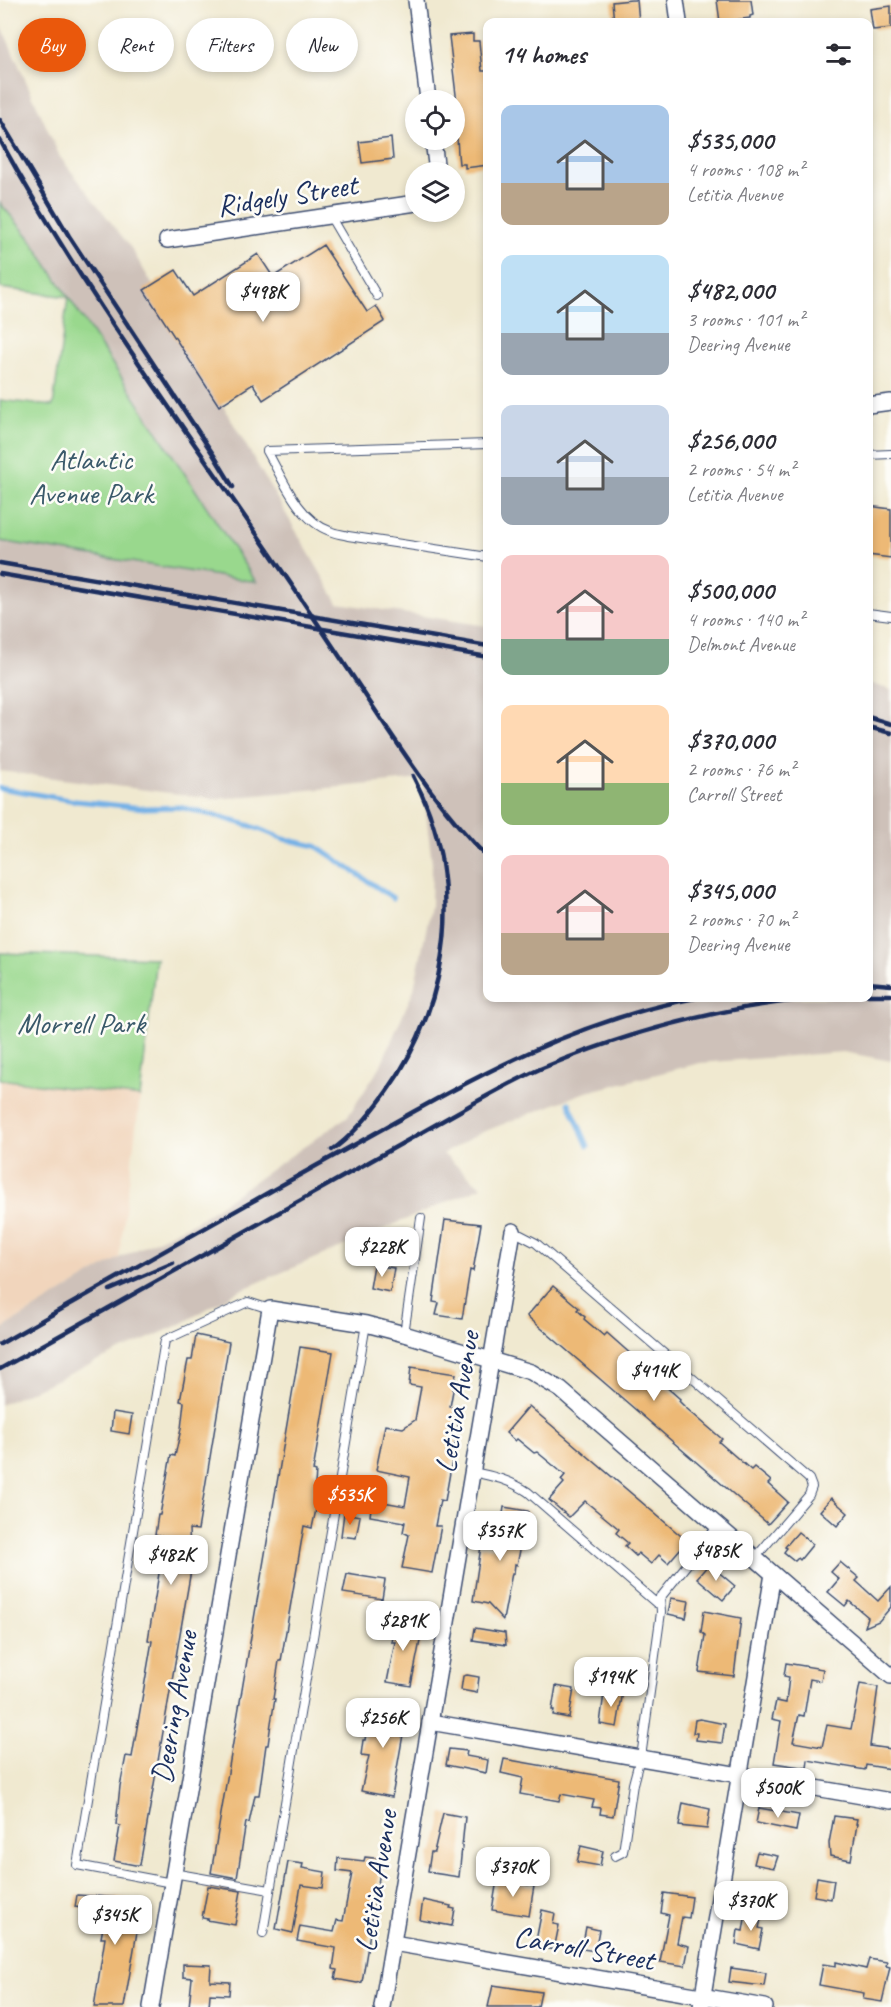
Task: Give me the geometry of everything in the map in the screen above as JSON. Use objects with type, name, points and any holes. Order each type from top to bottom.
[{"type":"street","points":[[416,0],[427,90]]},
{"type":"street","points":[[676,0],[678,18]]},
{"type":"street","name":"Ridgely Street","points":[[166,240],[405,205]]},
{"type":"street","points":[[873,404],[891,402]]},
{"type":"street","name":"Letitia Avenue","points":[[382,2007],[513,1231]]},
{"type":"street","points":[[270,1309],[366,1324],[404,1334],[531,1372],[561,1389],[891,1676]]},
{"type":"street","name":"Deering Avenue","points":[[151,2007],[270,1309]]},
{"type":"street","points":[[702,2002],[773,1574]]},
{"type":"street","points":[[430,1722],[891,1801]]},
{"type":"street","name":"Carroll Street","points":[[393,1943],[702,2002],[765,2007]]},
{"type":"lane","points":[[330,216],[377,296]]},
{"type":"lane","points":[[483,444],[267,451],[300,507],[315,523],[328,531],[483,555]]},
{"type":"lane","points":[[873,455],[891,454]]},
{"type":"lane","points":[[873,614],[891,616]]},
{"type":"lane","points":[[404,1334],[421,1218]]},
{"type":"lane","points":[[513,1231],[536,1243],[809,1479],[812,1487],[809,1495],[755,1558]]},
{"type":"lane","points":[[270,1309],[248,1302],[165,1340],[77,1864],[270,1890]]},
{"type":"lane","points":[[263,1933],[366,1324]]},
{"type":"lane","points":[[472,1472],[501,1477],[528,1492],[656,1603],[718,1526]]},
{"type":"lane","points":[[615,1856],[623,1852],[633,1784],[642,1750],[661,1612],[660,1598]]},
{"type":"shaded area","points":[[0,23],[18,63],[18,72],[22,72],[60,157],[131,248],[338,603],[483,625],[483,1002],[873,1002],[873,684],[891,690],[891,1061],[843,1052],[700,1063],[583,1093],[478,1134],[443,1154],[482,1187],[236,1292],[183,1323],[0,1405],[0,1330],[119,1258],[197,1221],[348,1116],[380,1067],[414,989],[431,906],[432,863],[422,779],[216,799],[0,771],[0,541],[255,581],[29,237],[0,203]]},
{"type":"shaded area","points":[[0,1079],[140,1097],[119,1258],[0,1330]]},
{"type":"green space","name":"Atlantic Avenue Park","points":[[0,203],[29,237],[256,582],[0,541],[0,400],[53,406],[68,297],[0,288]]},
{"type":"green space","name":"Morrell Park","points":[[0,953],[156,958],[140,1097],[0,1079]]},
{"type":"building","points":[[637,0],[639,18],[614,18],[612,2]]},
{"type":"building","points":[[717,0],[751,0],[753,15],[750,18],[719,18]]},
{"type":"building","points":[[891,6],[891,28],[873,30],[870,9]]},
{"type":"building","points":[[473,34],[473,41],[479,41],[483,71],[483,166],[465,168],[465,162],[459,162],[458,150],[465,150],[465,90],[455,90],[449,36]]},
{"type":"building","points":[[391,138],[393,159],[362,163],[359,142]]},
{"type":"building","points":[[323,245],[367,312],[376,306],[385,321],[263,400],[253,384],[219,406],[144,290],[176,270],[193,296],[258,254],[273,277]]},
{"type":"building","points":[[873,507],[891,509],[891,558],[873,556]]},
{"type":"building","points":[[445,1220],[481,1224],[462,1319],[436,1315],[439,1303],[433,1302]]},
{"type":"building","points":[[374,1265],[394,1268],[390,1292],[370,1288]]},
{"type":"building","points":[[553,1286],[579,1308],[577,1310],[585,1317],[584,1319],[604,1336],[607,1333],[633,1356],[628,1362],[650,1380],[652,1377],[662,1386],[663,1384],[680,1399],[679,1401],[686,1408],[722,1439],[719,1442],[751,1470],[754,1467],[771,1481],[768,1484],[788,1502],[768,1524],[527,1316]]},
{"type":"building","points":[[196,1335],[229,1342],[198,1530],[189,1529],[190,1552],[194,1553],[140,1865],[135,1865],[114,1861],[120,1826],[116,1825],[120,1786],[126,1756],[132,1757],[152,1641],[148,1640],[165,1537],[155,1535],[158,1515],[160,1515],[171,1455],[175,1456],[181,1429],[184,1402],[180,1401],[188,1360],[192,1360]]},
{"type":"building","points":[[300,1347],[333,1352],[313,1471],[316,1472],[314,1496],[319,1496],[312,1528],[304,1526],[281,1661],[279,1661],[259,1795],[255,1795],[249,1823],[246,1822],[237,1878],[211,1873]]},
{"type":"building","points":[[411,1367],[456,1374],[450,1407],[461,1410],[445,1501],[440,1500],[435,1526],[441,1526],[432,1573],[402,1568],[409,1535],[403,1532],[405,1522],[370,1516],[372,1500],[405,1506],[410,1477],[376,1470],[385,1425],[403,1428],[415,1420],[421,1387],[409,1385]]},
{"type":"building","points":[[529,1406],[687,1541],[668,1563],[659,1555],[651,1564],[638,1553],[636,1556],[625,1546],[628,1543],[616,1533],[619,1529],[585,1501],[569,1517],[549,1500],[564,1483],[561,1480],[565,1475],[537,1452],[534,1453],[506,1433]]},
{"type":"building","points":[[113,1412],[132,1415],[129,1434],[111,1431]]},
{"type":"building","points":[[831,1498],[848,1513],[837,1526],[820,1511]]},
{"type":"building","points":[[504,1507],[528,1511],[503,1620],[488,1604],[473,1601],[481,1546],[498,1548]]},
{"type":"building","points":[[344,1513],[360,1516],[356,1538],[341,1536]]},
{"type":"building","points":[[798,1532],[813,1544],[800,1560],[798,1558],[795,1561],[784,1552],[787,1548],[785,1547]]},
{"type":"building","points":[[840,1562],[859,1578],[856,1581],[878,1601],[891,1587],[891,1607],[879,1621],[865,1627],[868,1617],[849,1601],[845,1606],[828,1592],[839,1579],[831,1572]]},
{"type":"building","points":[[709,1564],[735,1586],[723,1600],[697,1578]]},
{"type":"building","points":[[347,1574],[385,1580],[382,1599],[343,1593]]},
{"type":"building","points":[[671,1598],[689,1601],[686,1618],[668,1614]]},
{"type":"building","points":[[704,1611],[741,1618],[734,1676],[699,1672],[705,1635],[701,1632]]},
{"type":"building","points":[[396,1612],[411,1615],[408,1633],[421,1636],[411,1686],[387,1682],[395,1642],[391,1642]]},
{"type":"building","points":[[475,1628],[505,1633],[506,1645],[473,1640]]},
{"type":"building","points":[[786,1663],[823,1669],[821,1681],[810,1679],[804,1716],[799,1715],[793,1742],[822,1747],[827,1725],[851,1729],[860,1684],[878,1687],[870,1746],[891,1749],[891,1769],[866,1765],[865,1770],[808,1760],[807,1768],[774,1763],[781,1721],[772,1719],[776,1701],[786,1703],[789,1677],[784,1676]]},
{"type":"building","points":[[463,1676],[479,1677],[477,1693],[461,1690]]},
{"type":"building","points":[[556,1686],[574,1689],[569,1718],[553,1715]]},
{"type":"building","points":[[611,1689],[623,1691],[617,1727],[600,1724],[604,1693],[610,1694]]},
{"type":"building","points":[[370,1705],[407,1712],[392,1797],[361,1791],[369,1756],[361,1755]]},
{"type":"building","points":[[695,1720],[725,1724],[722,1743],[696,1740],[697,1733],[693,1733]]},
{"type":"building","points":[[449,1749],[467,1751],[466,1756],[488,1760],[486,1773],[446,1765]]},
{"type":"building","points":[[504,1759],[619,1779],[613,1816],[600,1814],[601,1808],[592,1807],[594,1800],[561,1794],[559,1801],[520,1794],[523,1778],[501,1773]]},
{"type":"building","points":[[683,1803],[710,1809],[707,1829],[679,1826]]},
{"type":"building","points":[[759,1808],[799,1815],[796,1831],[756,1823]]},
{"type":"building","points":[[443,1813],[465,1817],[459,1877],[428,1871],[431,1852],[434,1852]]},
{"type":"building","points":[[834,1816],[857,1819],[851,1860],[830,1856],[829,1843]]},
{"type":"building","points":[[581,1846],[603,1851],[600,1866],[577,1862]]},
{"type":"building","points":[[757,1852],[778,1856],[774,1868],[754,1864]]},
{"type":"building","points":[[365,1857],[382,1859],[362,1982],[357,1983],[335,1979],[337,1970],[333,1969],[336,1948],[297,1941],[300,1926],[334,1932],[337,1920],[343,1921],[352,1873],[337,1871],[338,1858],[364,1861]]},
{"type":"building","points":[[288,1862],[303,1864],[302,1868],[325,1872],[323,1888],[301,1885],[293,1933],[276,1929]]},
{"type":"building","points":[[817,1877],[834,1880],[831,1899],[814,1896]]},
{"type":"building","points":[[497,1880],[534,1886],[529,1916],[492,1910]]},
{"type":"building","points":[[208,1886],[241,1891],[235,1925],[202,1918]]},
{"type":"building","points":[[664,1893],[692,1897],[689,1918],[682,1917],[677,1943],[689,1946],[685,1966],[660,1962],[669,1915],[661,1913]]},
{"type":"building","points":[[77,1895],[123,1898],[142,1903],[124,2007],[94,2007],[105,1938],[101,1938],[106,1911],[75,1907]]},
{"type":"building","points":[[423,1900],[451,1906],[450,1908],[455,1909],[452,1926],[420,1920]]},
{"type":"building","points":[[542,1910],[555,1913],[553,1924],[559,1925],[554,1950],[535,1946]]},
{"type":"building","points":[[746,1913],[762,1915],[759,1928],[763,1929],[759,1949],[736,1944],[738,1930],[743,1931]]},
{"type":"building","points":[[586,1927],[599,1930],[595,1951],[582,1949]]},
{"type":"building","points":[[869,1959],[887,1962],[886,1966],[890,1967],[882,2002],[863,1999],[864,1993],[819,1985],[823,1964],[836,1966],[836,1962],[866,1969]]},
{"type":"building","points":[[183,1964],[211,1965],[210,1981],[230,1982],[229,1995],[210,1994],[209,2007],[189,2007],[192,1978],[183,1977]]},
{"type":"building","points":[[731,1968],[766,1973],[764,1986],[729,1982]]},
{"type":"building","points":[[493,1985],[541,1992],[538,2007],[488,2007]]},
{"type":"waterway","points":[[0,788],[76,801],[144,808],[180,807],[220,817],[284,839],[316,846],[393,898]]},
{"type":"waterway","points":[[569,1103],[588,1146]]},
{"type":"railway","points":[[0,120],[69,236],[233,487]]},
{"type":"railway","points":[[0,140],[68,256],[142,368],[419,775],[445,810],[483,852]]},
{"type":"railway","points":[[0,563],[483,645]]},
{"type":"railway","points":[[0,574],[483,656]]},
{"type":"railway","points":[[873,719],[891,724]]},
{"type":"railway","points":[[873,728],[891,733]]},
{"type":"railway","points":[[332,1150],[369,1115],[409,1056],[426,1018],[438,978],[444,937],[445,896],[440,855],[430,815],[413,776]]},
{"type":"railway","points":[[873,983],[891,985]]},
{"type":"railway","points":[[873,995],[891,995]]},
{"type":"railway","points":[[0,1344],[476,1078],[560,1039],[603,1023],[678,1002]]},
{"type":"railway","points":[[0,1369],[512,1082],[573,1056],[641,1033],[711,1015],[781,1002]]},
{"type":"railway","points":[[110,1290],[173,1263]]}]
